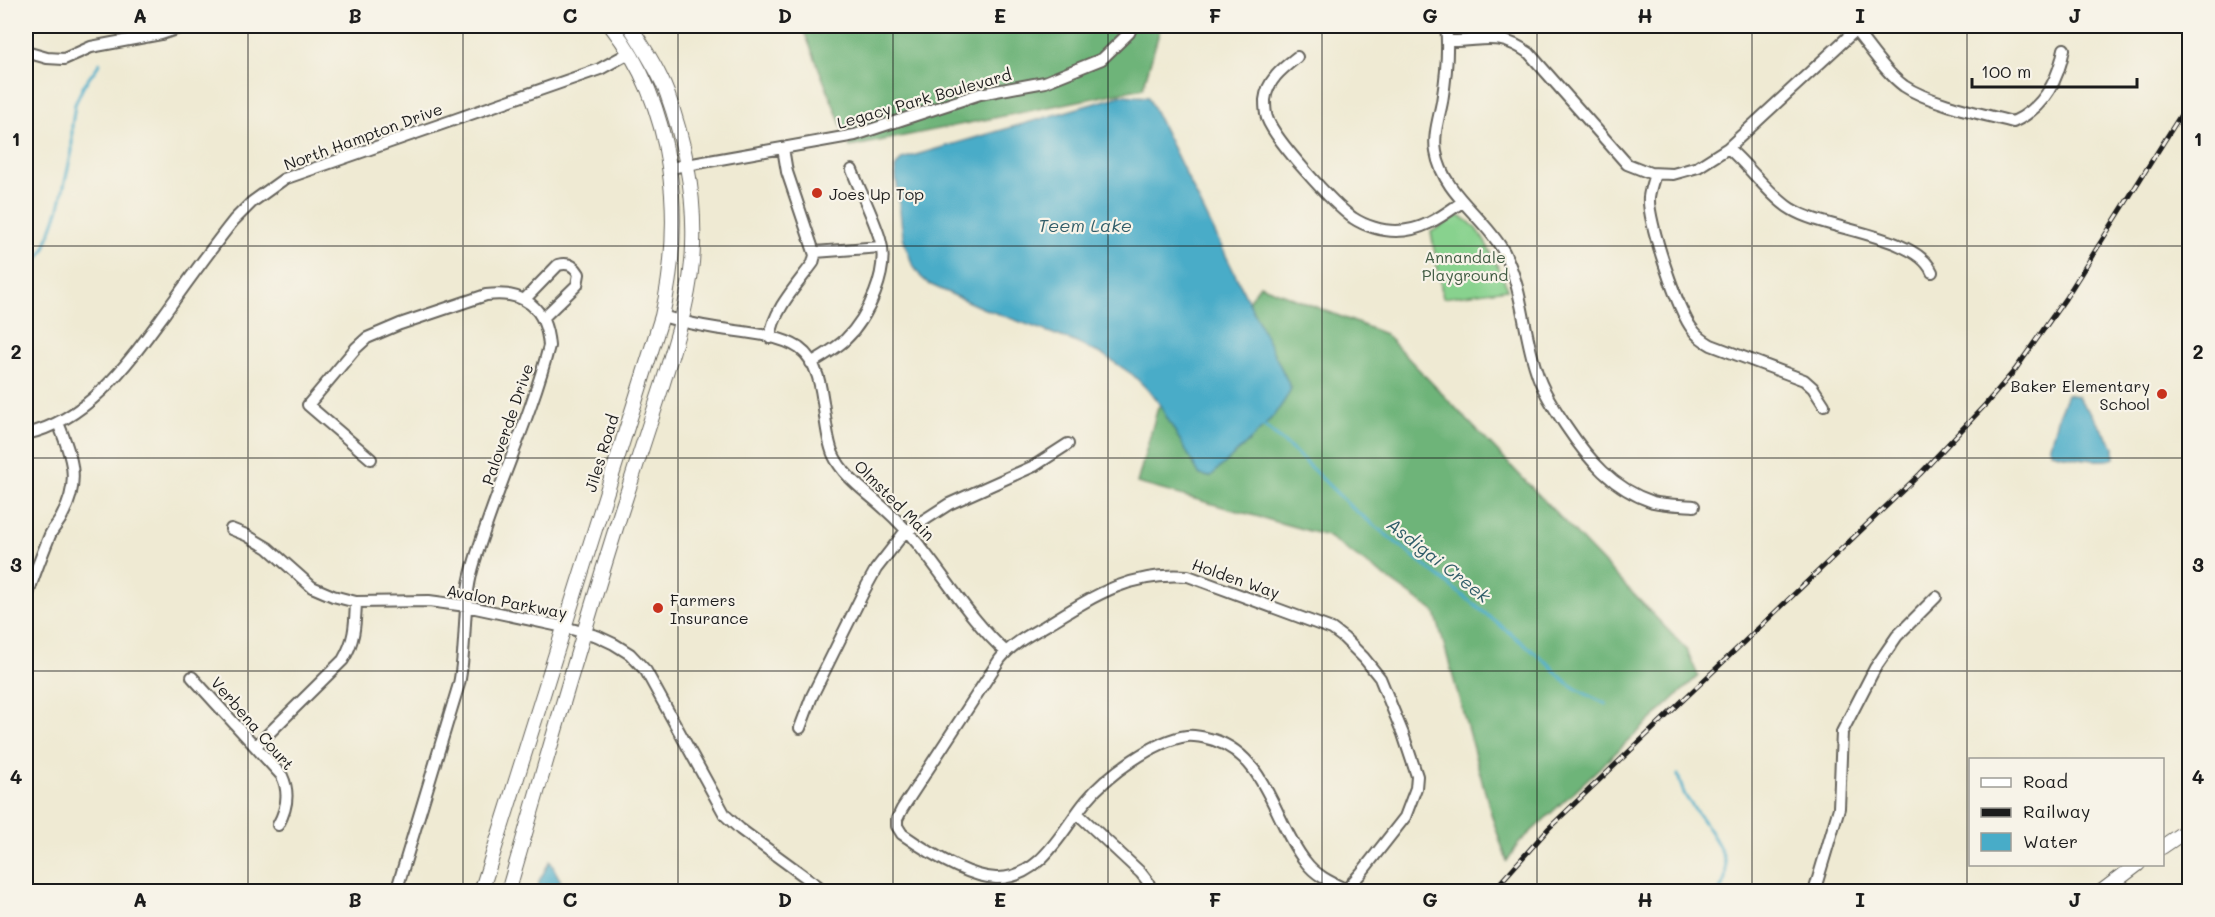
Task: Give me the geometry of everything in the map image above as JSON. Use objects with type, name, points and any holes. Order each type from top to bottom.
[{"type":"street","points":[[26,52],[47,58],[64,58],[91,47],[161,34],[185,26]]},
{"type":"street","name":"Jiles Road","points":[[481,891],[662,316],[670,274],[674,240],[670,168],[666,144],[660,122],[642,78],[611,26]]},
{"type":"street","points":[[508,891],[583,632],[681,321],[690,280],[694,243],[686,165],[679,131],[666,91],[630,26]]},
{"type":"street","points":[[1446,26],[1448,41],[1436,150],[1443,174],[1462,202],[1481,219],[1509,264],[1518,285],[1535,369],[1550,403],[1581,448],[1616,484],[1654,502],[1694,506]]},
{"type":"street","points":[[1448,41],[1482,38],[1506,40],[1517,45],[1529,53],[1627,164],[1655,174],[1673,174],[1698,167],[1728,148],[1858,28],[1902,84],[1913,91],[1948,104],[2013,122],[2031,111],[2049,93],[2064,49]]},
{"type":"street","name":"Legacy Park Boulevard","points":[[670,168],[855,135],[980,94],[1045,82],[1102,59],[1131,29]]},
{"type":"street","name":"North Hampton Drive","points":[[26,435],[58,423],[106,387],[142,343],[234,220],[252,202],[284,179],[600,69],[629,53]]},
{"type":"street","points":[[1297,57],[1270,85],[1265,99],[1268,119],[1287,148],[1352,217],[1377,228],[1395,231],[1408,230],[1425,226],[1462,202]]},
{"type":"street","points":[[770,338],[771,327],[782,306],[813,263],[815,252],[787,172],[783,148]]},
{"type":"street","points":[[1728,148],[1791,209],[1910,250],[1929,265],[1932,272]]},
{"type":"street","points":[[811,363],[839,345],[854,330],[879,282],[883,253],[880,240],[852,170]]},
{"type":"street","points":[[1655,174],[1649,197],[1652,223],[1674,292],[1683,315],[1692,329],[1701,339],[1711,345],[1804,380],[1814,388],[1824,405]]},
{"type":"street","points":[[815,252],[881,247]]},
{"type":"street","points":[[371,459],[308,405],[356,348],[380,331],[498,293],[525,298],[543,318],[577,285],[579,274],[570,264],[558,265],[525,298]]},
{"type":"street","name":"Olmsted Main","points":[[662,316],[782,340],[799,348],[811,363],[820,385],[833,455],[859,487],[897,520],[928,554],[978,623],[1005,652]]},
{"type":"street","name":"Paloverde Drive","points":[[396,891],[459,684],[462,671],[466,606],[473,567],[549,346],[543,318]]},
{"type":"street","points":[[26,601],[51,533],[63,515],[71,493],[74,476],[71,453],[58,423]]},
{"type":"street","points":[[800,728],[812,696],[865,589],[876,569],[906,531],[963,497],[1034,466],[1068,444]]},
{"type":"street","name":"Avalon Parkway","points":[[231,529],[268,548],[312,587],[333,596],[356,602],[429,602],[466,606],[583,632]]},
{"type":"street","name":"Holden Way","points":[[1078,814],[1046,855],[1025,870],[997,878],[969,872],[902,834],[897,826],[897,819],[914,790],[1005,652],[1089,599],[1118,585],[1146,576],[1170,574],[1188,576],[1311,620],[1338,633],[1364,658],[1380,678],[1417,776],[1416,788],[1405,817],[1344,890]]},
{"type":"street","points":[[1814,891],[1839,808],[1842,732],[1875,668],[1896,636],[1936,597]]},
{"type":"street","points":[[256,746],[343,660],[353,639],[356,602]]},
{"type":"street","points":[[583,632],[614,644],[630,654],[646,671],[725,815],[740,829],[826,891]]},
{"type":"street","name":"Verbena Court","points":[[192,677],[282,776],[288,796],[278,825]]},
{"type":"street","points":[[1152,891],[1141,873],[1078,814],[1085,802],[1099,788],[1152,747],[1188,735],[1226,745],[1246,759],[1306,862],[1324,879],[1344,890]]},
{"type":"street","points":[[2164,846],[2190,828]]},
{"type":"street","points":[[2101,891],[2135,866]]},
{"type":"street","points":[[621,891],[646,891]]},
{"type":"green space","points":[[802,26],[1161,26],[1143,88],[850,147]]},
{"type":"green space","name":"Annandale Playground","points":[[1457,216],[1465,219],[1480,235],[1494,258],[1508,289],[1443,298],[1431,232]]},
{"type":"green space","points":[[1260,285],[1385,334],[1687,650],[1698,676],[1519,843],[1507,861],[1492,817],[1435,612],[1327,536],[1137,483],[1158,407],[1242,400],[1223,335]]},
{"type":"water","name":"Teem Lake","points":[[1123,95],[1148,97],[1291,388],[1277,412],[1210,477],[1200,475],[1155,397],[1133,375],[1105,356],[1070,340],[982,308],[929,284],[912,264],[903,237],[895,168],[902,159]]},
{"type":"water","points":[[2067,394],[2077,396],[2094,418],[2114,447],[2114,458],[2093,460],[2051,452],[2049,449],[2058,416]]},
{"type":"water","points":[[550,861],[567,891],[538,891],[539,881]]},
{"type":"waterway","points":[[26,278],[45,248],[59,208],[72,151],[75,104],[84,85],[100,63]]},
{"type":"waterway","name":"Asdigai Creek","points":[[1263,425],[1296,453],[1351,507],[1549,664],[1568,683],[1606,704]]},
{"type":"waterway","name":"Asdigai Creek","points":[[1678,775],[1686,797],[1709,830],[1723,856],[1726,869],[1724,881],[1718,892]]},
{"type":"railway","points":[[1492,892],[1549,828],[1920,474],[1985,405],[2015,370],[2065,299],[2180,116],[2190,104]]},
{"type":"place","name":"Joes Up Top","points":[[817,193]]},
{"type":"place","name":"Baker Elementary School","points":[[2162,394]]},
{"type":"place","name":"Farmers Insurance","points":[[658,608]]}]
